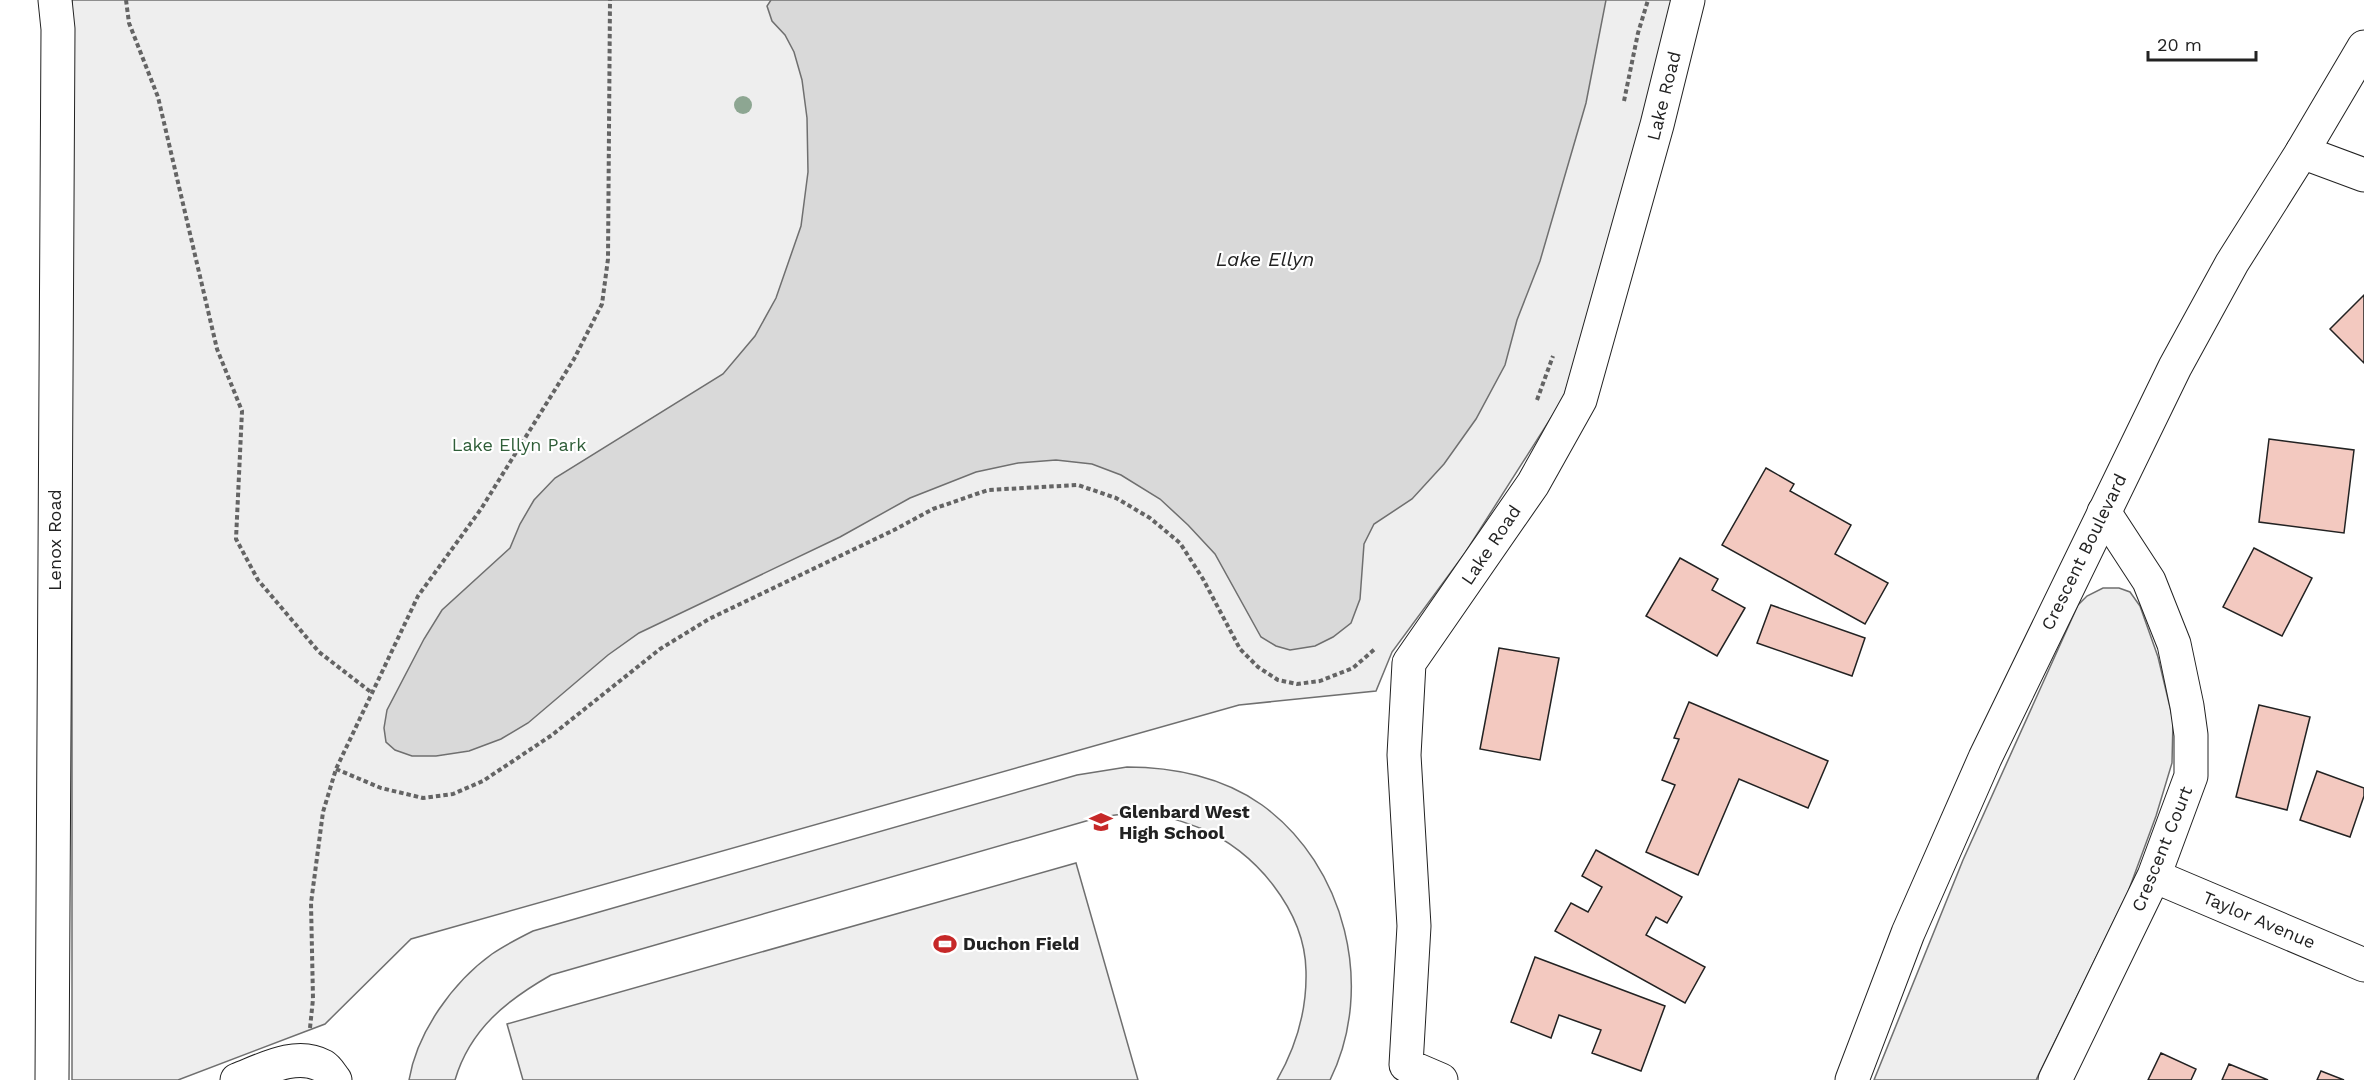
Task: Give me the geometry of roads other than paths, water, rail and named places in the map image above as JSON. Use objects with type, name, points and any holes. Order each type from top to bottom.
[{"type":"street","name":"Lenox Road","points":[[52,1080],[58,29],[55,0]]},
{"type":"street","name":"Lake Road","points":[[1441,1080],[1406,1065],[1414,926],[1404,754],[1409,663],[1533,484],[1580,400],[1658,125],[1688,0]]},
{"type":"street","name":"Crescent Boulevard","points":[[1851,1080],[1908,933],[1985,758],[2175,367],[2232,263],[2302,152],[2364,47]]},
{"type":"street","points":[[2302,152],[2364,175]]},
{"type":"street","name":"Crescent Court","points":[[2055,1080],[2154,876],[2190,776],[2191,735],[2174,644],[2149,581],[2104,512]]},
{"type":"street","name":"Taylor Avenue","points":[[2154,876],[2364,965]]},
{"type":"street","points":[[237,1080],[284,1062],[322,1069]]},
{"type":"water","name":"Lake Ellyn","points":[[771,0],[1606,0],[1586,103],[1540,261],[1517,320],[1505,365],[1476,419],[1444,464],[1412,499],[1374,524],[1364,544],[1360,599],[1351,623],[1333,637],[1315,646],[1290,650],[1276,646],[1261,637],[1215,554],[1160,499],[1121,475],[1092,464],[1056,460],[1018,463],[976,472],[910,498],[840,537],[639,633],[608,655],[528,723],[501,739],[469,751],[436,756],[412,756],[395,750],[386,742],[384,728],[387,710],[424,639],[442,610],[510,548],[534,500],[555,478],[723,374],[755,336],[776,298],[801,226],[808,172],[807,118],[802,80],[794,52],[785,35],[772,21],[767,6]]},
{"type":"place","name":"Glenbard West High School","points":[[1101,822]]},
{"type":"place","name":"Duchon Field","points":[[945,944]]},
{"type":"park label","name":"Lake Ellyn Park","points":[[519,445]]}]
